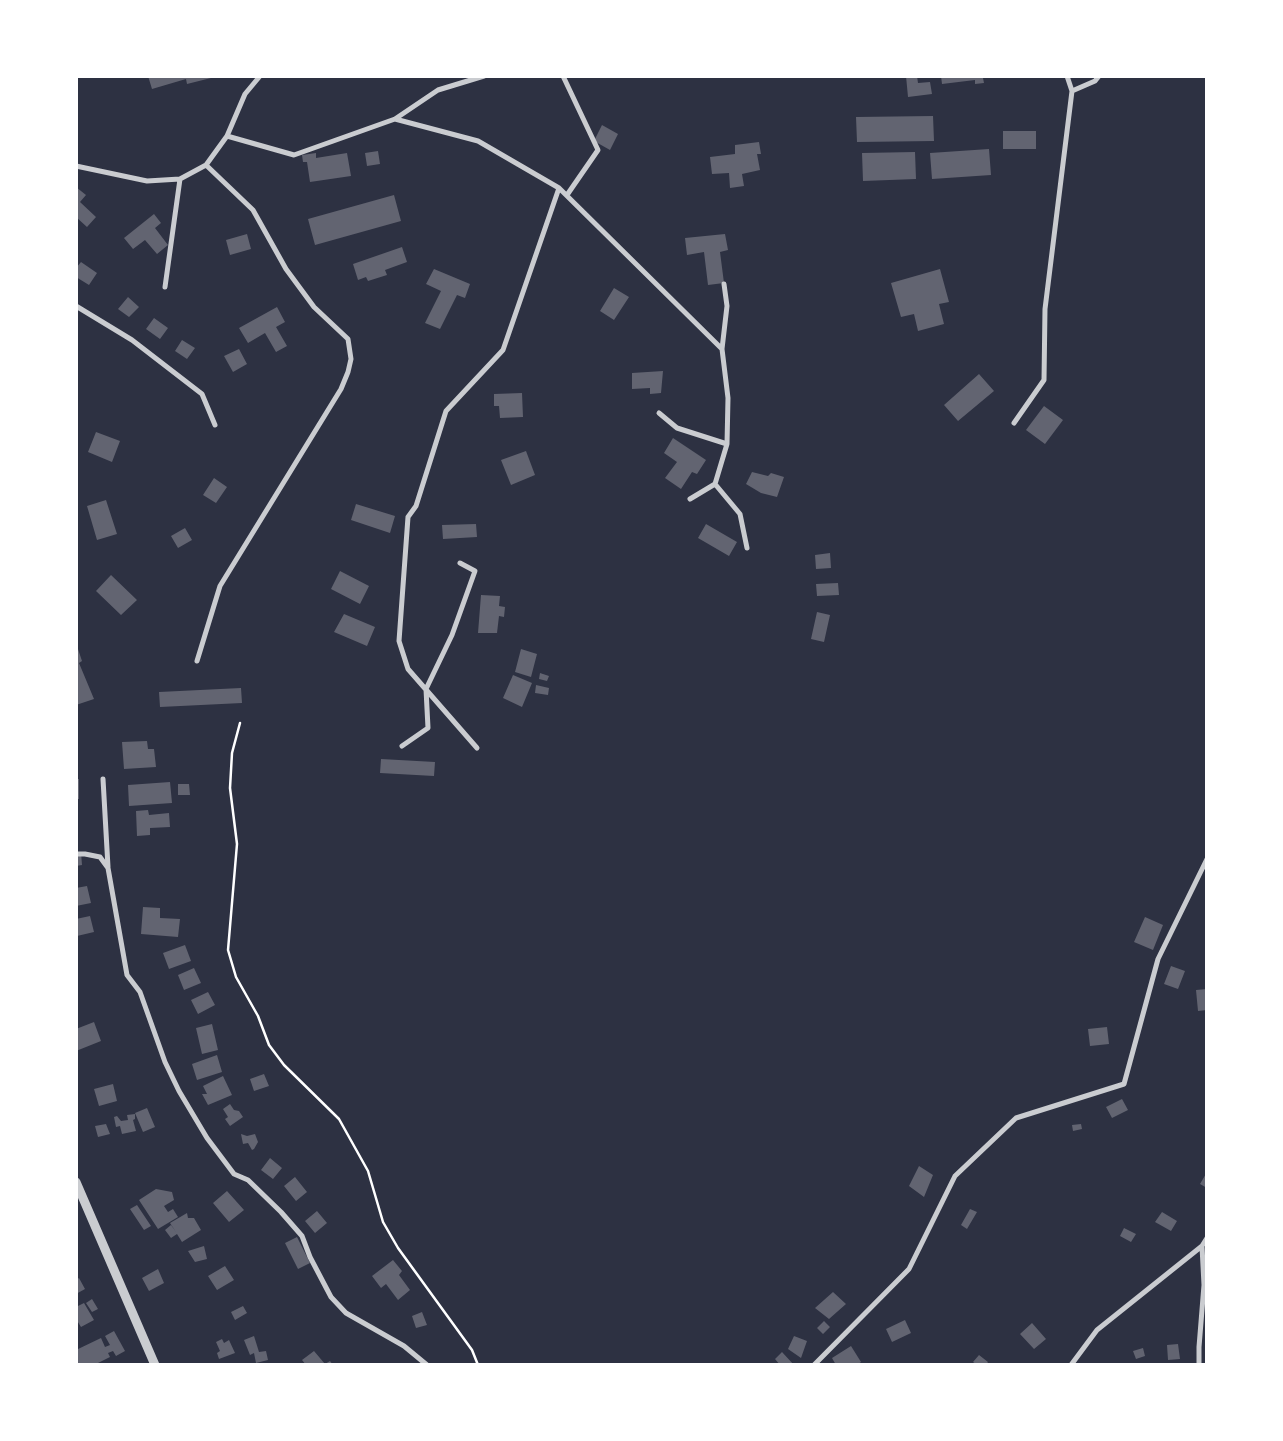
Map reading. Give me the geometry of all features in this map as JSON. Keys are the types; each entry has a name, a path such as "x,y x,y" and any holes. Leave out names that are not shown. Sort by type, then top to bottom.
{"street":[{"path":"76,166 147,181 180,179 206,165 227,136 245,94 260,76"},
{"path":"227,136 294,155 395,119 438,90 484,76"},
{"path":"563,76 598,150 567,195"},
{"path":"1014,423 1044,380 1045,309 1072,91 1067,76"},
{"path":"1072,91 1095,81 1100,76"},
{"path":"395,119 478,141 559,188 722,349"},
{"path":"197,661 220,586 341,389 351,359 348,339 314,306 286,269 253,210 206,165"},
{"path":"165,287 180,179"},
{"path":"477,748 408,669 399,641 408,517 416,506 446,411 503,350 559,188"},
{"path":"690,499 715,484 727,444 728,398 722,349 727,306 724,284"},
{"path":"76,306 132,340 202,394 215,424"},
{"path":"659,413 678,428 727,444"},
{"path":"715,484 740,514 747,548"},
{"path":"402,746 428,728 426,689 452,635 474,570 460,564"},
{"path":"103,779 108,868 127,975 140,992 165,1062 179,1091 207,1138 234,1174 248,1180 281,1212 302,1236 310,1257 332,1297 346,1313 404,1346 428,1365"},
{"path":"76,854 100,857 108,868"},
{"path":"814,1365 909,1269 956,1176 1016,1118 1124,1084 1158,959 1207,859"},
{"path":"76,1182 155,1365"},
{"path":"1071,1365 1097,1330 1202,1246 1207,1238"},
{"path":"1200,1365 1199,1347 1204,1286 1202,1246"}],"path":[{"path":"240,723 232,753 230,788 237,844 228,950 236,977 258,1016 269,1045 284,1065 340,1119 368,1171 383,1222 398,1248 472,1350 478,1365"}],"building":[{"path":"148,76 215,77 187,84 186,79 152,89"},
{"path":"906,76 917,76 918,83 930,82 932,94 908,97"},
{"path":"941,76 987,77 983,78 984,83 975,84 975,80 942,84"},
{"path":"933,116 934,141 857,142 856,117"},
{"path":"602,125 618,134 610,150 594,141"},
{"path":"1003,131 1036,131 1036,149 1003,149"},
{"path":"759,142 761,154 757,154 760,170 742,174 744,186 730,188 729,173 712,174 710,157 735,154 735,145"},
{"path":"989,149 991,175 932,179 930,153"},
{"path":"378,151 380,164 367,166 365,153"},
{"path":"915,152 916,179 863,181 862,153"},
{"path":"316,153 316,158 347,153 351,176 310,182 307,162 303,162 302,155"},
{"path":"76,187 86,195 80,202 96,217 87,227 76,217"},
{"path":"394,195 401,221 315,245 308,219"},
{"path":"154,214 161,223 155,228 168,245 157,254 145,240 133,249 124,238"},
{"path":"247,234 251,249 230,255 226,240"},
{"path":"725,234 728,250 720,252 724,283 708,285 704,252 687,255 685,238"},
{"path":"402,247 407,262 385,270 387,275 368,281 366,277 358,280 353,264"},
{"path":"81,262 97,273 89,285 76,277 76,268"},
{"path":"434,269 470,284 465,298 457,295 440,329 425,323 441,291 426,284"},
{"path":"940,269 949,302 939,304 944,324 918,331 914,314 901,317 891,283"},
{"path":"614,288 629,297 614,320 600,311"},
{"path":"128,297 139,307 129,317 118,309"},
{"path":"277,307 285,322 276,327 287,346 276,352 265,333 248,343 239,328"},
{"path":"154,318 168,328 160,339 146,329"},
{"path":"182,340 195,348 187,359 175,351"},
{"path":"239,349 247,364 233,372 224,356"},
{"path":"663,371 661,393 650,394 650,388 632,389 632,373"},
{"path":"979,374 994,391 958,421 944,405"},
{"path":"522,393 523,417 500,418 499,406 494,406 494,394"},
{"path":"1044,406 1063,420 1045,444 1026,430"},
{"path":"96,432 120,441 112,462 88,452"},
{"path":"673,438 706,460 697,474 692,472 681,489 665,478 677,462 664,453"},
{"path":"526,451 535,475 511,485 501,460"},
{"path":"752,472 768,476 771,473 784,477 777,497 761,493 746,484"},
{"path":"214,478 227,487 216,503 203,495"},
{"path":"106,500 117,534 97,540 87,506"},
{"path":"356,504 395,516 390,533 351,520"},
{"path":"476,524 477,537 443,539 442,525"},
{"path":"706,524 737,542 729,556 698,538"},
{"path":"185,528 192,540 178,548 171,536"},
{"path":"830,553 831,568 816,569 815,555"},
{"path":"340,571 369,586 360,604 331,589"},
{"path":"111,575 137,600 121,615 96,591"},
{"path":"838,583 839,595 817,596 816,584"},
{"path":"481,595 500,596 499,606 505,607 504,617 499,616 497,633 478,633"},
{"path":"817,612 830,615 824,642 811,639"},
{"path":"344,614 375,627 367,646 334,632"},
{"path":"77,646 82,661 79,663 94,699 76,705"},
{"path":"521,649 537,654 531,677 515,672"},
{"path":"540,673 549,676 547,681 539,679"},
{"path":"513,675 532,683 522,707 503,698"},
{"path":"536,685 549,688 548,695 535,693"},
{"path":"241,688 242,703 160,707 159,692"},
{"path":"147,741 148,749 154,749 156,767 124,769 122,742"},
{"path":"381,759 435,762 434,776 380,773"},
{"path":"76,779 79,779 79,799 76,799"},
{"path":"170,782 172,803 129,806 128,785"},
{"path":"178,784 189,784 190,795 178,795"},
{"path":"148,810 149,815 169,813 170,827 150,828 150,835 137,836 136,811"},
{"path":"81,852 82,865 76,866 76,853"},
{"path":"87,886 91,903 76,906 76,888"},
{"path":"143,907 160,908 160,918 180,919 178,937 141,934"},
{"path":"90,916 94,932 77,936 76,919"},
{"path":"1145,917 1163,925 1153,950 1134,942"},
{"path":"185,945 191,961 169,969 163,953"},
{"path":"1171,966 1185,971 1178,989 1164,984"},
{"path":"194,968 201,983 184,990 178,975"},
{"path":"1207,989 1207,1010 1198,1011 1196,990"},
{"path":"208,992 215,1005 198,1014 191,1000"},
{"path":"94,1022 101,1041 76,1051 76,1029"},
{"path":"212,1024 218,1050 202,1054 196,1028"},
{"path":"1107,1027 1109,1044 1090,1046 1088,1029"},
{"path":"217,1055 222,1072 197,1080 192,1064"},
{"path":"264,1074 269,1086 254,1091 250,1079"},
{"path":"223,1076 232,1095 208,1105 202,1094 207,1094 203,1086"},
{"path":"113,1084 117,1101 99,1106 94,1089"},
{"path":"1122,1099 1128,1110 1112,1118 1106,1107"},
{"path":"230,1104 243,1117 230,1126 225,1119 228,1117 223,1109"},
{"path":"147,1108 155,1127 143,1132 135,1113"},
{"path":"135,1114 135,1119 133,1120 136,1131 122,1134 120,1126 116,1127 114,1117 117,1116 121,1121 128,1120 127,1115"},
{"path":"106,1124 110,1134 98,1137 95,1126"},
{"path":"1081,1124 1082,1129 1073,1131 1072,1125"},
{"path":"241,1134 247,1136 255,1134 258,1142 254,1149 252,1150 248,1143 243,1144"},
{"path":"270,1158 282,1168 273,1179 261,1170"},
{"path":"919,1166 933,1175 924,1197 909,1186"},
{"path":"1207,1172 1207,1188 1200,1184"},
{"path":"295,1177 307,1192 296,1201 284,1186"},
{"path":"156,1189 172,1192 174,1200 164,1206 168,1212 173,1209 178,1217 158,1229 139,1200"},
{"path":"227,1191 244,1210 229,1222 213,1203"},
{"path":"137,1205 151,1226 144,1230 130,1209"},
{"path":"970,1209 977,1212 967,1229 961,1225"},
{"path":"317,1211 327,1223 315,1233 305,1221"},
{"path":"1162,1212 1177,1221 1171,1231 1155,1222"},
{"path":"187,1213 188,1218 194,1218 201,1230 182,1242 177,1234 171,1238 165,1230 171,1225 176,1232 170,1223"},
{"path":"1124,1228 1136,1234 1131,1242 1120,1236"},
{"path":"297,1237 310,1263 298,1269 285,1243"},
{"path":"204,1246 207,1259 195,1262 188,1251"},
{"path":"393,1260 402,1271 399,1275 410,1290 398,1300 386,1284 381,1288 372,1276"},
{"path":"225,1266 234,1280 217,1290 208,1276"},
{"path":"158,1269 164,1283 149,1291 142,1278"},
{"path":"79,1278 85,1289 76,1294 76,1280"},
{"path":"833,1292 846,1304 829,1319 815,1308"},
{"path":"92,1299 98,1309 92,1312 86,1303"},
{"path":"84,1303 94,1320 81,1327 76,1319 76,1307"},
{"path":"243,1306 247,1313 235,1320 231,1312"},
{"path":"422,1312 427,1325 416,1328 412,1316"},
{"path":"905,1320 911,1333 892,1342 886,1329"},
{"path":"824,1321 830,1327 823,1334 817,1328"},
{"path":"1032,1323 1046,1339 1034,1349 1020,1334"},
{"path":"114,1331 125,1351 116,1356 113,1351 108,1353 110,1357 94,1365 79,1365 76,1359 76,1350 101,1338 105,1347 110,1345 105,1336"},
{"path":"254,1336 259,1352 266,1351 268,1360 256,1363 254,1353 250,1355 244,1340"},
{"path":"794,1336 807,1341 801,1358 788,1349"},
{"path":"222,1339 224,1343 229,1340 235,1353 219,1359 217,1353 220,1351 216,1342"},
{"path":"1178,1344 1180,1359 1168,1360 1167,1345"},
{"path":"851,1346 861,1362 857,1365 836,1365 832,1358"},
{"path":"1143,1348 1145,1356 1136,1359 1133,1351"},
{"path":"314,1351 325,1364 330,1361 333,1365 306,1365 302,1360"},
{"path":"782,1352 794,1365 780,1365 775,1359"},
{"path":"979,1355 988,1362 986,1365 977,1365 973,1362"}]}
